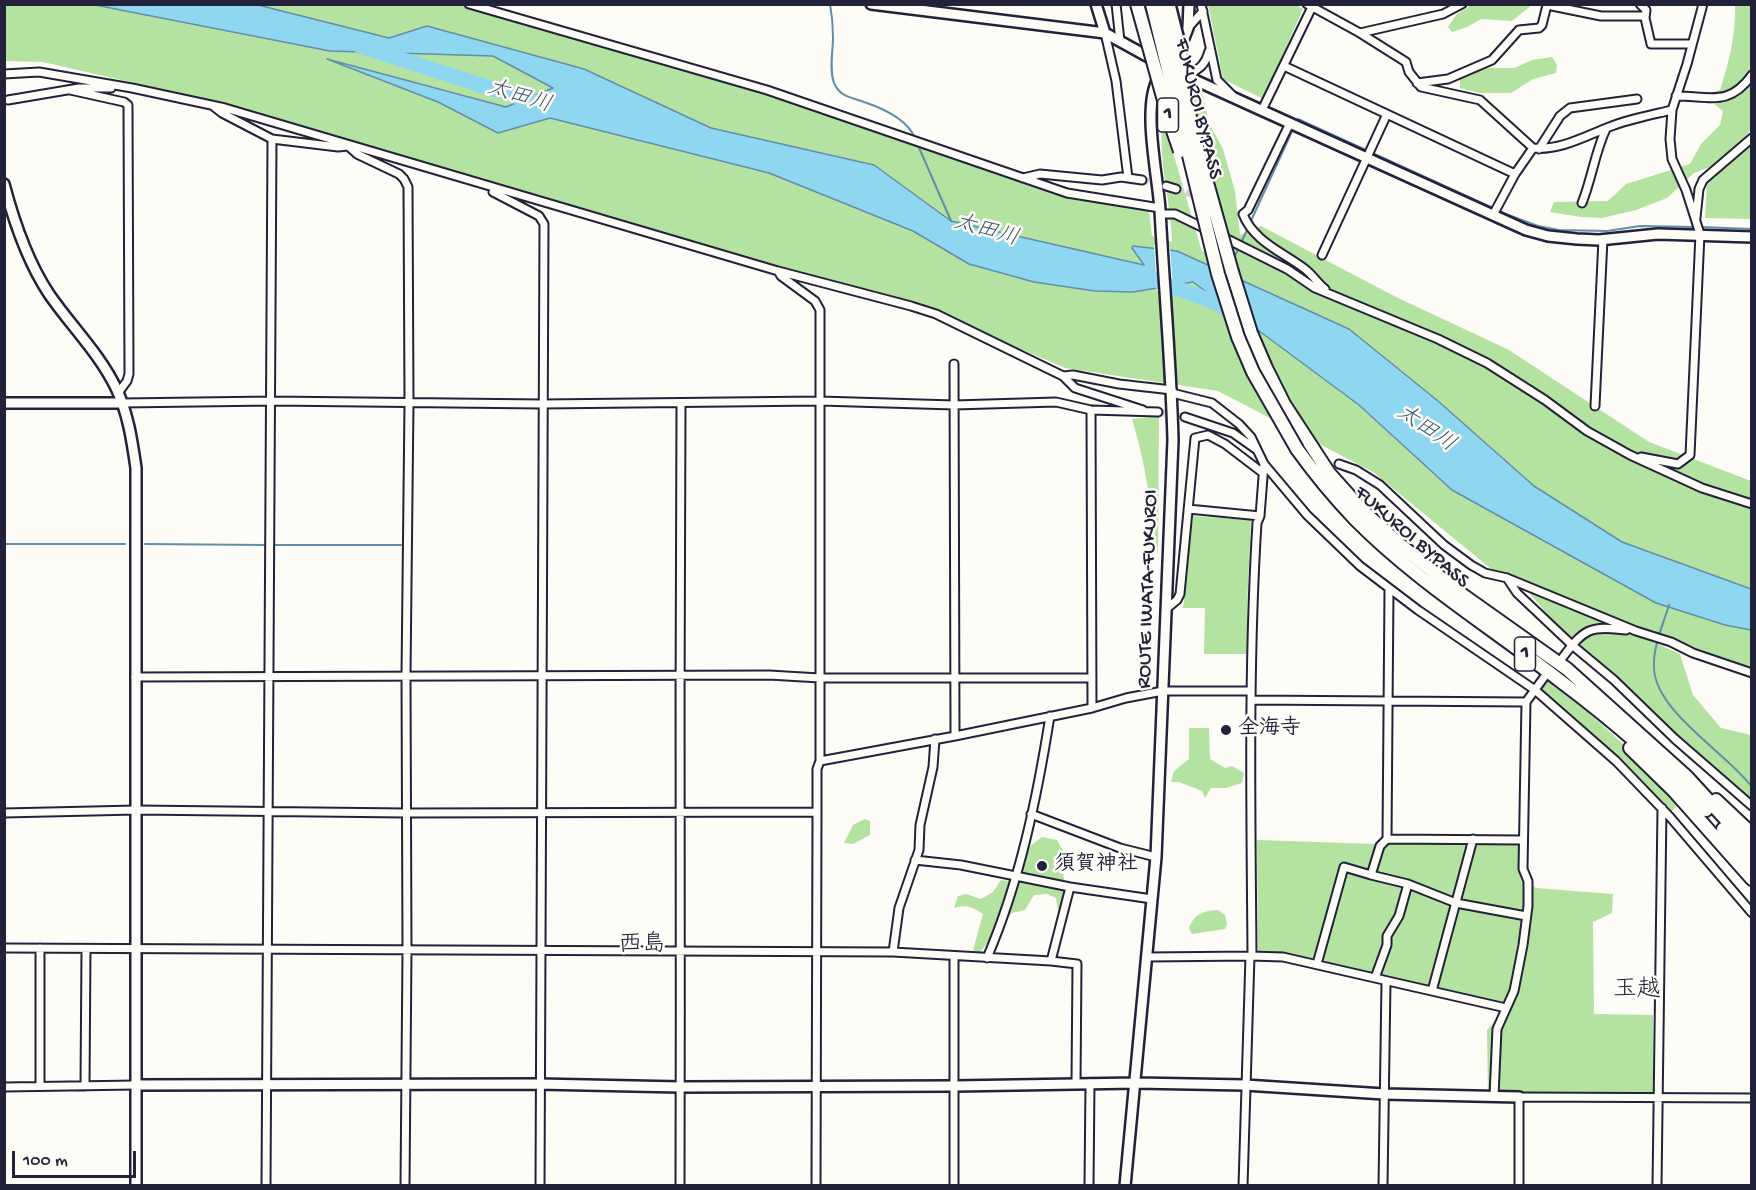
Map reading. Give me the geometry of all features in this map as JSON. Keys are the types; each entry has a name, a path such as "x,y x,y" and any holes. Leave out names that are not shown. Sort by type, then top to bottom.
{"highway":[{"name":"1","path":"1137,4 1170,122 1205,223"},
{"name":"FUKUROI BYPASS","path":"1152,4 1218,274 1238,337 1253,372 1297,449 1321,482 1355,519 1391,552 1621,729 1681,783 1752,863"},
{"name":"FUKUROI BYPASS","path":"1164,4 1184,78 1197,147 1251,333 1284,404 1329,473 1363,511 1398,543 1457,591 1567,669 1687,777 1752,848"},
{"path":"1560,680 1674,791 1752,879"},
{"path":"1687,777 1752,834"}],"street":[{"path":"469,4 767,90 1085,198 1160,214 1176,214 1287,269 1315,288 1438,339 1487,363 1528,388 1587,431 1630,456 1702,488 1752,504"},
{"path":"871,4 1105,33 1184,78 1262,110 1526,230 1548,236 1577,239 1658,234 1752,237"},
{"path":"1096,4 1116,81 1128,178"},
{"path":"1116,4 1120,40"},
{"path":"1170,4 1182,52 1184,78"},
{"path":"1360,33 1443,14 1462,4"},
{"path":"1640,4 1646,10 1645,18 1651,44 1692,44"},
{"path":"1630,456 1678,464 1690,454 1700,234 1686,190 1672,159 1670,139 1672,110 1703,4"},
{"path":"1416,83 1448,79 1492,60 1519,30 1539,28 1542,25 1547,5 1601,16 1638,15 1645,18"},
{"path":"1262,110 1284,66 1309,6 1360,33 1406,62 1409,72 1421,87 1480,100 1536,148"},
{"path":"1202,8 1218,81 1234,98"},
{"path":"1188,28 1202,8"},
{"name":"ROUTE IWATA-FUKUROI","path":"1125,1185 1156,857 1173,440 1172,389 1151,97 1165,67 1182,47 1188,28 1190,10"},
{"path":"1184,78 1206,63 1210,49"},
{"path":"1284,66 1515,174"},
{"path":"4,74 39,72 132,88 213,106 778,271 936,314 1063,376 1075,388 1143,411"},
{"path":"1676,96 1716,99 1727,97 1738,91 1752,75"},
{"path":"8,100 70,90 132,88"},
{"path":"70,90 124,102 128,105 129,374 118,393"},
{"path":"1493,215 1515,174 1560,116 1570,108 1637,99"},
{"path":"213,106 272,139 338,147 348,146 357,154 399,174 408,187 405,1185"},
{"path":"1536,148 1592,135 1672,110"},
{"path":"1322,255 1387,114"},
{"path":"1290,123 1248,210 1243,214 1246,223 1256,234 1308,271 1322,287 1339,298"},
{"path":"1582,203 1591,180 1597,147 1606,129"},
{"path":"1696,223 1699,189 1703,180 1752,138"},
{"path":"266,1185 272,139"},
{"path":"1022,178 1040,174 1102,180 1120,177 1142,180"},
{"path":"4,184 11,211 33,266 49,294 93,351 123,403 136,468 136,1185"},
{"path":"482,185 539,216 544,224 540,1185"},
{"path":"1166,186 1176,189"},
{"path":"1595,406 1603,239"},
{"path":"778,271 781,276 815,301 820,310 820,761 817,769 816,1185"},
{"path":"954,364 955,736"},
{"path":"1063,376 1073,375 1172,389 1212,403 1251,437 1264,464 1335,544 1389,589 1535,690 1616,760 1662,808 1752,914"},
{"path":"4,403 272,401 542,404 820,401 954,405 1056,402 1091,410 1158,412"},
{"path":"680,1185 681,403"},
{"path":"1091,410 1092,708"},
{"path":"1185,417 1233,433 1257,450"},
{"path":"1166,609 1177,600 1180,594 1195,438 1208,435 1225,444 1263,473"},
{"path":"1243,1185 1251,956 1251,691 1254,576 1264,464"},
{"path":"1339,464 1356,470 1380,485 1444,545 1485,573 1507,578 1636,631 1752,673"},
{"path":"1188,509 1260,516"},
{"path":"1507,578 1518,593 1572,645 1614,680 1675,739 1752,806"},
{"path":"1371,875 1380,846 1387,839 1389,589"},
{"path":"1563,657 1584,632 1605,627 1636,631"},
{"path":"135,677 769,675 820,678 1092,678"},
{"path":"1494,1096 1497,1029 1514,991 1528,906 1528,881 1523,869 1526,702 1545,676"},
{"path":"820,761 1092,708 1126,698 1163,692 1251,691"},
{"path":"1251,700 1526,702"},
{"path":"987,958 1016,877 1040,778 1050,716"},
{"path":"893,952 899,908 919,850 920,825 933,767 935,740"},
{"path":"1657,1185 1662,808"},
{"path":"4,813 136,810 405,813 817,812"},
{"path":"1031,814 1120,848 1156,857"},
{"path":"1387,839 1523,840"},
{"path":"1432,991 1473,839"},
{"path":"915,860 961,865 1070,887 1152,899"},
{"path":"1317,964 1344,867 1408,884 1456,903 1526,916"},
{"path":"1375,978 1387,945 1387,936 1399,916 1408,884"},
{"path":"1051,961 1070,887"},
{"path":"4,948 893,952 1077,964 1076,1083"},
{"path":"40,948 40,1086"},
{"path":"86,949 86,1086"},
{"path":"954,956 954,1185"},
{"path":"1148,957 1283,957 1506,1008"},
{"path":"1383,1185 1386,981"},
{"path":"1089,1185 1090,1083"},
{"path":"4,1087 539,1084 680,1087 1136,1083 1245,1084 1384,1094 1752,1098"},
{"path":"1519,1097 1520,1185"}],"green space":[{"path":"1294,4 1303,9 1263,99 1223,79 1208,5"},
{"path":"1473,4 1532,5 1512,21 1481,19 1452,32 1448,27 1456,15"},
{"path":"5,5 472,5 864,122 1067,193 1149,211 1152,236 1172,242 1163,164 1163,118 1202,252 1233,238 1227,231 1216,203 1195,123 1195,91 1203,96 1209,123 1223,149 1235,191 1240,235 1261,226 1396,297 1509,350 1649,442 1751,481 1751,669 1551,597 1680,654 1693,695 1721,728 1751,735 1751,803 1568,640 1523,585 1501,577 1373,472 1218,391 1065,368 924,308 697,247 447,175 186,95 43,62 5,61"},
{"path":"1735,5 1751,5 1751,129 1739,144 1713,166 1694,173 1667,198 1636,210 1602,218 1550,212 1554,202 1608,201 1626,184 1690,164 1701,144 1720,125 1723,111 1707,98 1711,93 1720,90 1733,37"},
{"path":"1552,57 1557,65 1556,73 1533,79 1511,93 1479,93 1460,88 1460,78 1474,68 1514,68 1532,60"},
{"path":"1751,145 1751,219 1705,218 1707,182"},
{"path":"1159,416 1158,555 1145,470 1132,419"},
{"path":"1193,516 1251,520 1247,608 1248,654 1204,654 1205,608 1183,608"},
{"path":"1549,677 1682,800 1671,812 1535,690"},
{"path":"1189,728 1209,728 1210,759 1225,768 1232,766 1244,773 1242,783 1226,788 1211,788 1205,798 1202,791 1179,782 1171,782 1174,771 1189,759"},
{"path":"865,819 870,821 870,835 853,844 844,843 853,825"},
{"path":"1042,837 1057,840 1067,858 1063,872 1067,901 1064,912 1058,911 1056,898 1047,894 1034,895 1025,910 1012,913 979,953 973,950 983,914 969,907 954,908 958,896 966,894 981,899 993,892 1001,880 1009,881 1029,847"},
{"path":"1257,840 1376,844 1523,844 1528,881 1536,888 1613,894 1612,913 1593,922 1594,1014 1653,1015 1654,1098 1488,1096 1487,1030 1506,1008 1287,954 1258,953"},
{"path":"1218,910 1225,915 1227,924 1225,929 1192,934 1189,928 1196,916"}],"water":[{"path":"95,5 258,5 389,38 427,26 584,69 711,128 874,165 951,221 1144,265 1132,248 1133,246 1177,251 1349,329 1438,401 1534,486 1622,542 1751,589 1751,630 1725,625 1656,603 1452,490 1359,405 1193,282 1133,292 1095,291 1034,282 969,264 913,231 769,173 550,118 498,133 438,102 327,59 506,107 553,88 493,56 330,51"}],"pier":[{"path":"1154,245 1170,247 1173,288 1157,291"}],"waterway":[{"path":"830,4 833,33 832,72 836,88 846,96 893,115 906,125 915,138"},
{"name":"太田川","path":"360,46 543,105"},
{"path":"1297,122 1298,119 1506,214 1538,226 1559,230 1607,231 1640,226 1695,227"},
{"path":"1250,223 1294,127"},
{"path":"917,143 951,221"},
{"path":"1700,227 1752,229"},
{"path":"1234,258 1248,228"},
{"name":"太田川","path":"1152,279 1214,302 1240,316"},
{"name":"太田川","path":"1214,302 1217,296"},
{"path":"4,544 125,544"},
{"path":"145,544 266,545"},
{"path":"272,545 401,545"},
{"path":"1669,605 1655,651 1654,667 1657,683 1666,700 1679,716 1752,787"}],"tunnel":[{"path":"1142,180 1160,184"},
{"path":"1176,189 1200,197"},
{"path":"1158,412 1185,417"}],"place":[{"name":"全海寺","path":"1226,730"},
{"name":"須賀神社","path":"1042,866"}],"district":[{"name":"西島","path":"642,946"},
{"name":"玉越","path":"1637,991"}]}
